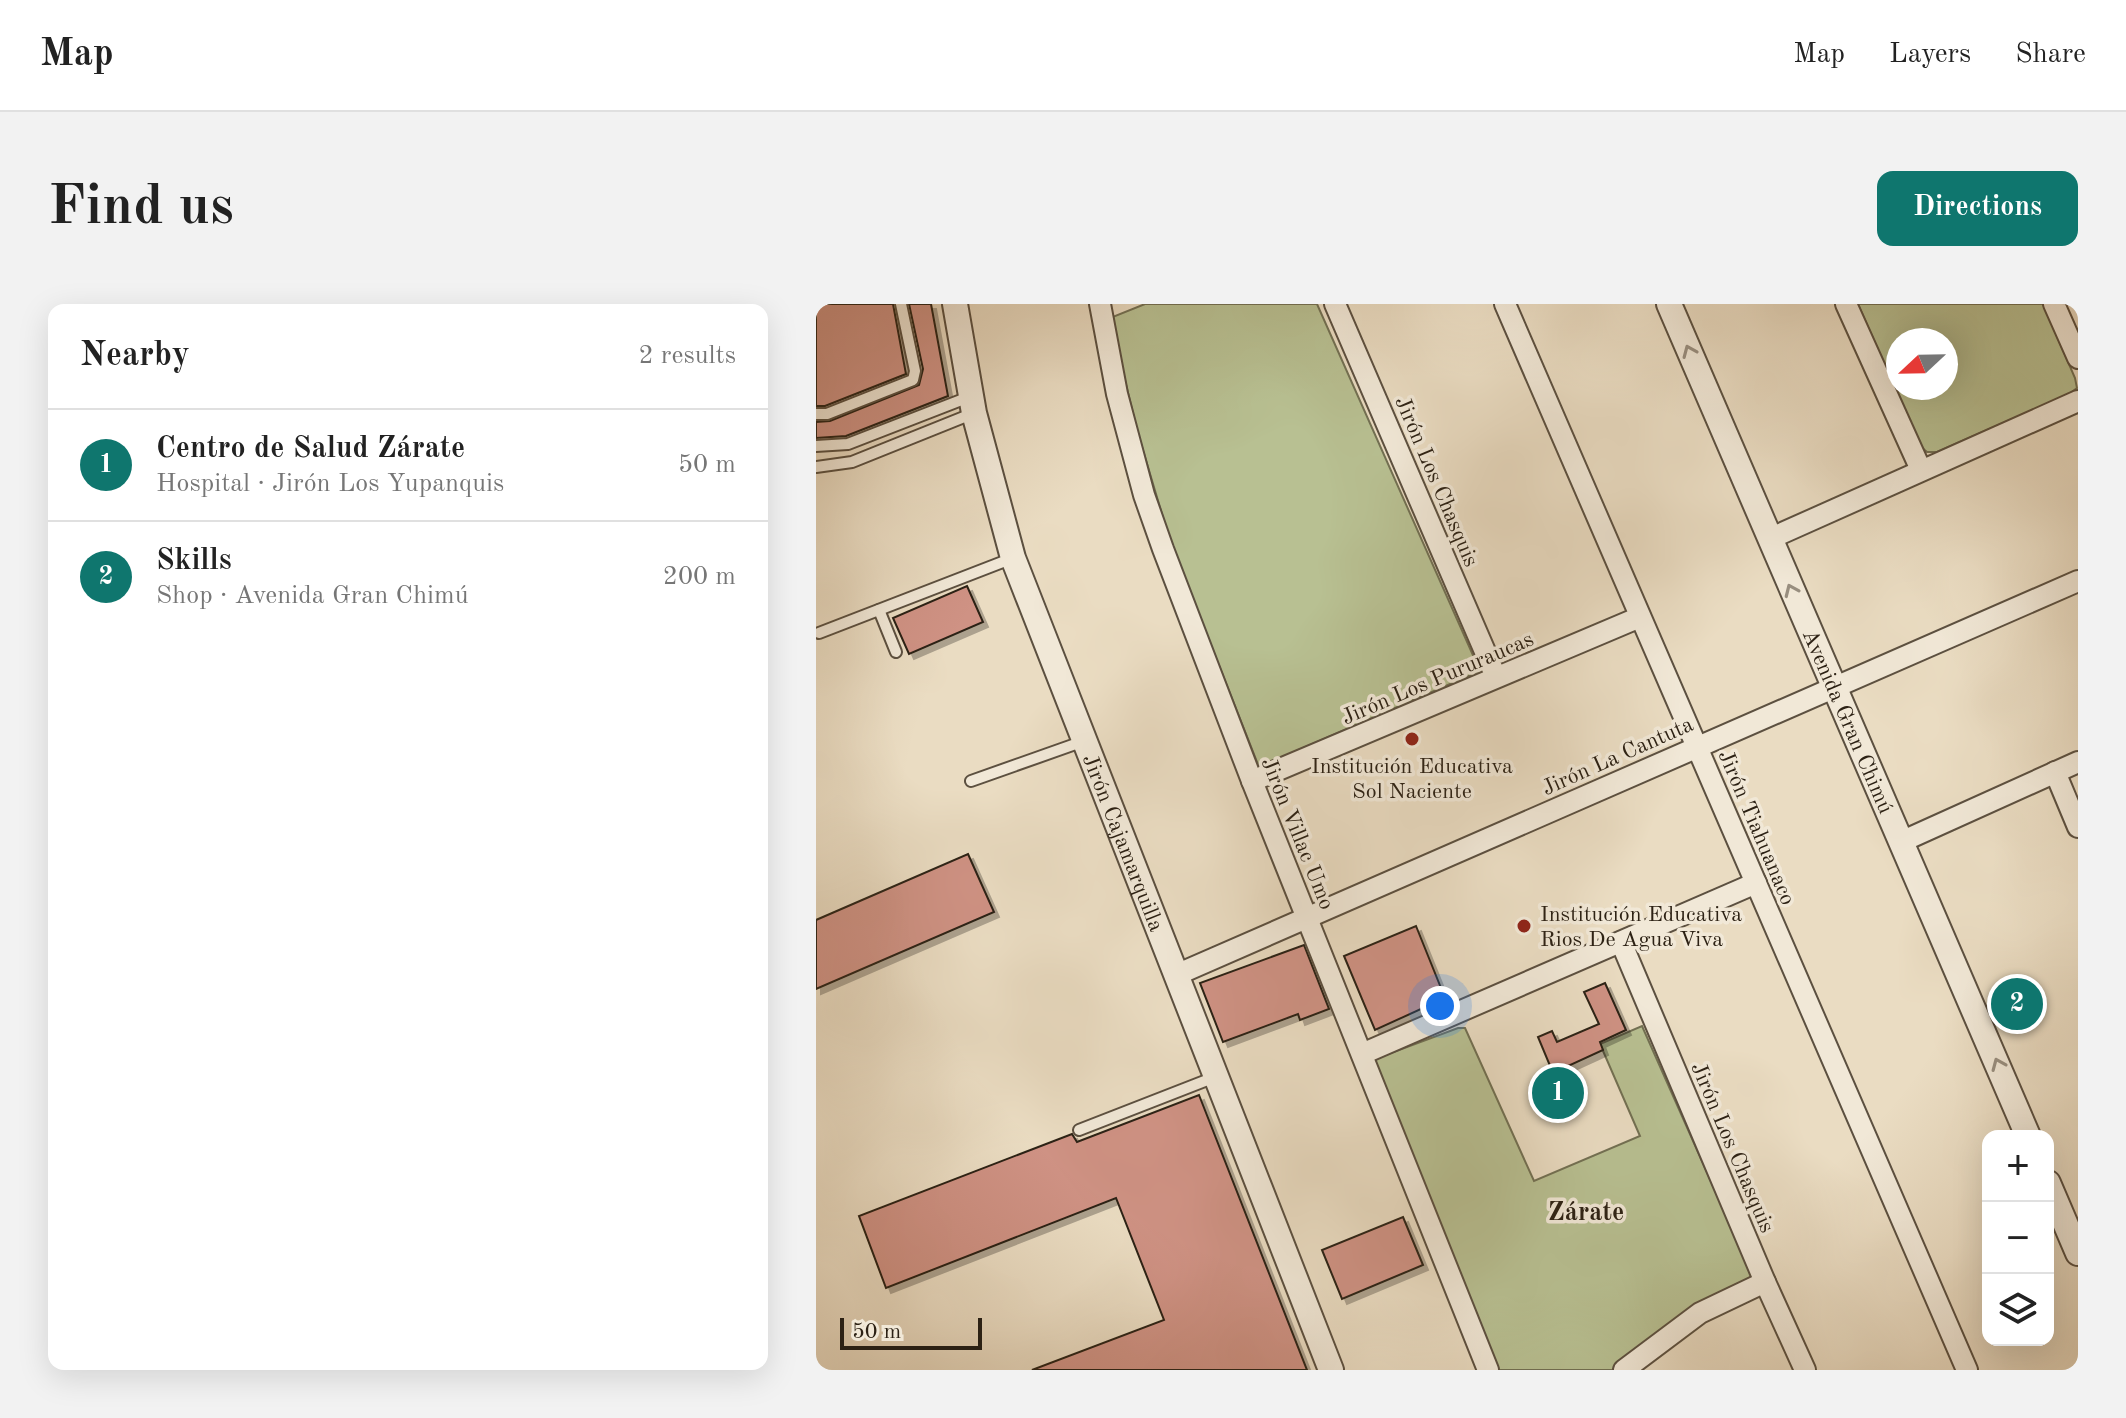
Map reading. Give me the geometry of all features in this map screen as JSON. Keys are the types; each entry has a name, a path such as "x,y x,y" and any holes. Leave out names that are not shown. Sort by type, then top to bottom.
{"street":[{"name":"Jirón Cajamarquilla","path":"955,304 972,404 1013,558 1331,1370"},
{"name":"Jirón Villac Umo","path":"1101,304 1117,394 1144,495 1183,605 1488,1370"},
{"name":"Jirón Los Chasquis","path":"1335,304 1496,677"},
{"name":"Jirón Tiahuanaco","path":"1505,304 1967,1370"},
{"name":"Avenida Gran Chimú","path":"1669,304 2025,1130"},
{"path":"1846,304 1921,470"},
{"path":"2054,304 2078,358"},
{"path":"1769,539 2078,401"},
{"name":"Jirón La Cantuta","path":"1176,975 2078,581"},
{"name":"Jirón Los Pururaucas","path":"1252,781 1640,617"},
{"path":"1903,841 2078,762"},
{"path":"2055,772 2078,827"},
{"path":"1362,1054 1756,883"},
{"name":"Jirón Los Chasquis","path":"1621,942 1805,1370"},
{"path":"2054,1197 2078,1253"},
{"path":"1624,1370 1700,1313 1765,1282"}],"lane":[{"path":"816,414 827,414 913,380 915,371 901,304"},
{"path":"816,446 848,444 972,404"},
{"path":"816,467 852,462 972,404"},
{"path":"819,633 1013,558"},
{"path":"879,610 896,652"},
{"path":"971,781 1084,741"},
{"path":"1079,1130 1216,1077"}],"green space":[{"path":"1145,304 1317,304 1480,671 1259,767 1170,541 1137,430 1110,318"},
{"path":"1858,304 2043,304 2077,388 1937,452 1927,452 1920,446 1900,400 1958,400 1958,328 1886,328 1886,368"},
{"path":"1642,1026 1753,1276 1677,1318 1612,1370 1496,1370 1372,1060 1465,1028 1534,1181 1640,1136 1600,1044"}],"building":[{"path":"816,304 893,304 906,374 825,406 816,406"},
{"path":"909,304 931,304 948,396 846,436 816,438 816,422 830,421 919,385 923,369"},
{"path":"967,586 983,622 909,654 893,618"},
{"path":"968,854 994,912 816,989 816,920"},
{"path":"1416,926 1445,998 1375,1030 1344,956"},
{"path":"1304,945 1329,1009 1300,1020 1298,1014 1223,1042 1200,983"},
{"path":"1605,983 1626,1030 1600,1042 1603,1050 1553,1073 1538,1037 1552,1031 1557,1042 1599,1024 1584,992"},
{"path":"1199,1095 1307,1370 1032,1370 1164,1320 1116,1198 886,1288 859,1216 1072,1134 1077,1142"},
{"path":"1403,1217 1423,1265 1342,1299 1322,1250"}],"place":[{"name":"Institución Educativa Sol Naciente","path":"1412,739"},
{"name":"Institución Educativa Rios De Agua Viva","path":"1524,926"},
{"name":"Skills","path":"2017,1004"},
{"name":"Centro de Salud Zárate","path":"1558,1093"}],"district":[{"name":"Zárate","path":"1586,1211"}]}
